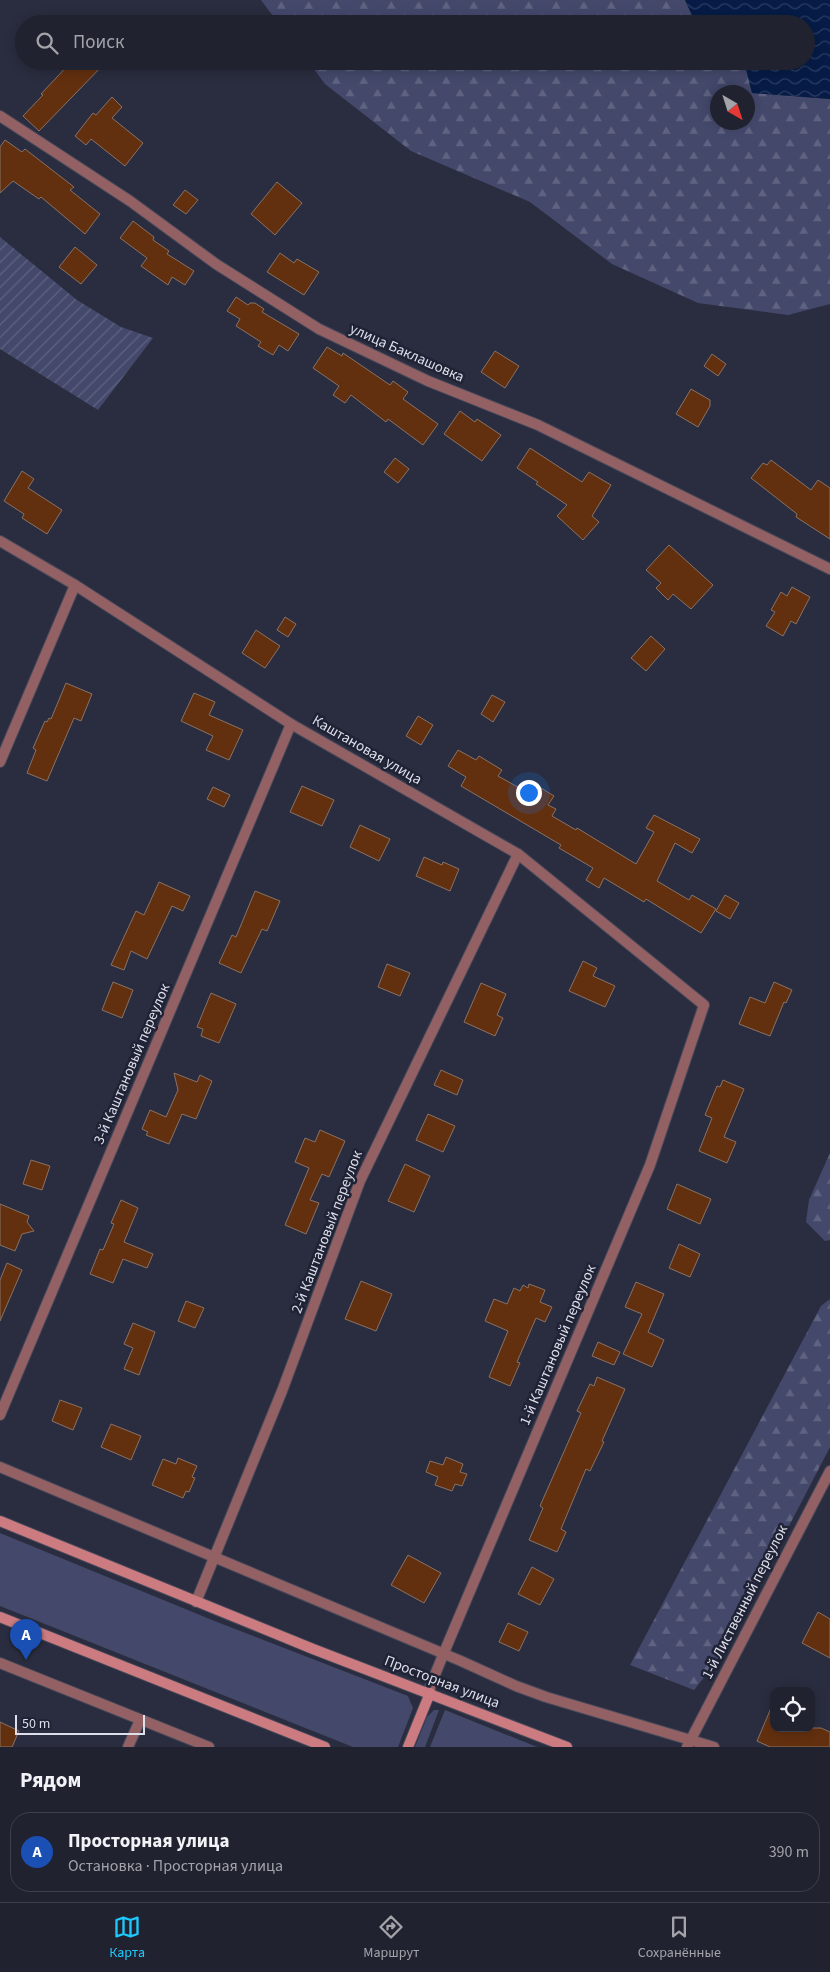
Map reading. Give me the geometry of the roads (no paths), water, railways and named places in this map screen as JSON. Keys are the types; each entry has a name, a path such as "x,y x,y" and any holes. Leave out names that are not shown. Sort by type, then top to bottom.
{"main road":[{"name":"Просторная улица","path":"0,1521 313,1649 567,1747"},
{"path":"0,1617 325,1747"},
{"path":"408,1747 430,1693"}],"street":[{"name":"улица Баклашовка","path":"0,116 130,201 216,264 319,329 428,381 538,425 830,569"},
{"name":"Каштановая улица","path":"0,542 75,585 291,724 518,854 704,1005"},
{"path":"0,762 75,585"},
{"name":"3-й Каштановый переулок","path":"0,1415 291,724"},
{"name":"2-й Каштановый переулок","path":"196,1602 282,1391 360,1182 518,854"},
{"name":"1-й Каштановый переулок","path":"430,1693 430,1687 650,1165 704,1005"},
{"path":"0,1467 516,1686 689,1743 714,1747"},
{"name":"1-й Лиственный переулок","path":"689,1743 830,1471"},
{"path":"0,1663 209,1747"},
{"path":"128,1747 140,1720"}],"water":[{"path":"685,0 830,0 830,99 755,93 755,85 750,85 746,70 815,70 815,15 692,15"}],"place":[{"name":"Просторная улица","path":"26,1660"}]}
